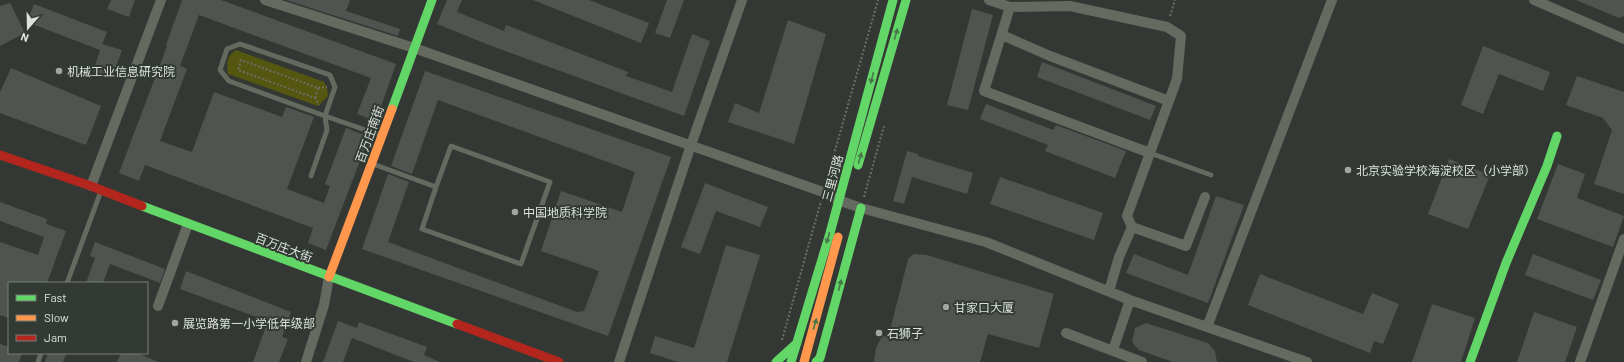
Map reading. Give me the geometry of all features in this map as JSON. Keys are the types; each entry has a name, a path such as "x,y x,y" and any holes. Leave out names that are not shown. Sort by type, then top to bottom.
{"main road":[{"name":"百万庄南街","path":"329,277 432,0"},
{"name":"三里河路","path":"804,362 893,0"},
{"name":"三里河路","path":"791,362 906,0"},
{"path":"1470,362 1506,263 1558,136"},
{"name":"百万庄大街","path":"0,155 91,186 188,224 559,362"},
{"path":"816,362 820,358 861,208"},
{"path":"776,361 797,343"}],"street":[{"path":"91,186 161,0"},
{"path":"266,0 414,48 823,192 843,202 986,242 1130,300 1307,362"},
{"path":"619,362 691,145 742,0"},
{"path":"989,0 1010,7 1070,6 1167,27 1181,36 1177,79 1127,216 1132,227 1186,246 1205,198"},
{"path":"1207,327 1332,0"},
{"path":"1534,0 1624,39"},
{"path":"1010,7 984,91 1150,153"},
{"path":"1002,34 1050,56 1169,101"},
{"path":"158,306 188,224"},
{"path":"1109,291 1119,257 1132,227"},
{"path":"1580,362 1624,238"},
{"path":"306,362 324,305 329,277"},
{"path":"1113,350 1130,300"},
{"path":"1066,333 1142,362"}],"lane":[{"path":"311,176 327,130 325,116 334,87 330,75 240,44 227,49 220,70 228,81 325,116 381,135"},
{"path":"451,146 550,182 521,264 422,229 436,187 451,146"},
{"path":"1150,153 1211,175"},
{"path":"371,163 436,187"},
{"path":"67,282 101,190"}],"path":[{"name":"三里河路","path":"776,361 878,0"},
{"path":"1167,27 1175,0"},
{"path":"241,60 318,88 314,98 238,70 241,60"}],"shaded area":[{"path":"236,50 324,82 327,88 328,96 318,106 228,74 227,66 229,57"}],"building":[{"path":"111,0 135,0 129,17 107,9"},
{"path":"182,0 221,0 396,64 376,121 357,114 371,78 199,15 180,66 187,69 160,141 192,152 214,92 282,117 286,107 314,117 287,189 324,203 330,186 325,184 346,128 369,137 326,250 308,243 313,228 145,165 139,181 119,173 167,46 166,45"},
{"path":"286,0 350,0 346,11 400,29 398,36"},
{"path":"447,0 462,0 457,12 504,31 506,25 628,72 626,76 672,92 692,34 710,41 684,116 489,45 437,24"},
{"path":"533,0 589,0 649,23 641,43"},
{"path":"667,0 684,0 670,38 655,33"},
{"path":"1576,0 1624,0 1624,16 1619,18"},
{"path":"10,3 25,33 0,46 0,6"},
{"path":"34,4 107,32 100,50 27,22"},
{"path":"972,9 993,15 968,110 947,105"},
{"path":"788,20 826,34 794,144 728,122 735,103 759,113"},
{"path":"102,44 122,50 112,78 93,72"},
{"path":"1483,46 1550,72 1543,91 1499,74 1483,114 1461,105"},
{"path":"1042,62 1156,106 1150,120 1037,77"},
{"path":"11,68 101,106 86,145 0,113 0,92"},
{"path":"425,71 671,157 608,336 362,249 388,174 409,182 388,242 577,312 584,311 599,271 541,251 561,191 622,212 635,172 438,100 412,174 391,166"},
{"path":"1577,76 1624,92 1624,194 1594,184 1612,130 1603,118 1566,105"},
{"path":"986,104 1053,130 1056,125 1126,151 1115,178 1045,151 1048,145 980,119"},
{"path":"907,151 918,154 918,156 973,173 967,194 912,177 904,204 893,201"},
{"path":"1449,159 1490,175 1468,229 1428,214"},
{"path":"1558,164 1585,174 1577,198 1624,216 1613,247 1537,219"},
{"path":"1000,177 1103,213 1094,240 990,204"},
{"path":"705,183 768,207 760,227 716,211 700,254 681,247"},
{"path":"1216,196 1244,205 1208,303 1126,273 1134,254 1188,275"},
{"path":"0,202 47,219 46,224 66,231 47,282 8,282 8,318 0,315 0,242 38,255 44,237 0,221"},
{"path":"95,242 165,269 160,283 110,264 103,282 86,282 95,258 90,256"},
{"path":"726,245 760,255 727,362 678,362 650,353 655,336 694,348"},
{"name":"甘家口大厦","path":"914,254 927,255 1054,294 1039,348 988,334 980,362 874,362 876,348 881,338 889,334 908,259"},
{"path":"1533,254 1601,280 1593,300 1525,275"},
{"path":"186,271 291,312 282,337 288,339 279,362 253,362 268,321 180,289"},
{"path":"1260,274 1363,314 1372,293 1399,304 1383,344 1374,341 1370,353 1248,305"},
{"path":"1432,304 1475,318 1461,362 1412,362"},
{"path":"1534,312 1577,327 1565,362 1517,362"},
{"path":"338,321 357,328 359,322 427,347 424,355 440,362 414,362 352,338 343,362 323,362"},
{"path":"1146,323 1208,343 1215,351 1217,362 1173,362 1139,350 1132,342 1135,328"},
{"path":"0,344 8,347 8,354 22,354 19,362 0,362"},
{"path":"48,354 67,354 63,362 45,362"},
{"path":"121,354 139,354 158,362 117,362"}],"traffic: fast":[{"path":"392,109 432,0"},
{"path":"791,362 830,233 893,0"},
{"path":"858,165 906,0"},
{"path":"1470,362 1506,263 1547,166 1557,136"},
{"path":"142,206 457,324"},
{"path":"816,362 820,358 861,208"},
{"path":"776,362 797,343"}],"traffic: slow":[{"path":"329,277 392,109"},
{"path":"804,362 838,237"}],"traffic: jam":[{"path":"0,155 91,186 142,206"},
{"path":"457,324 559,362"}],"place":[{"name":"机械工业信息研究院","path":"59,71"},
{"name":"北京实验学校海淀校区（小学部）","path":"1348,170"},
{"name":"中国地质科学院","path":"515,212"},
{"name":"甘家口大厦","path":"946,307"},
{"name":"展览路第一小学低年级部","path":"175,323"},
{"name":"石狮子","path":"879,333"}]}
